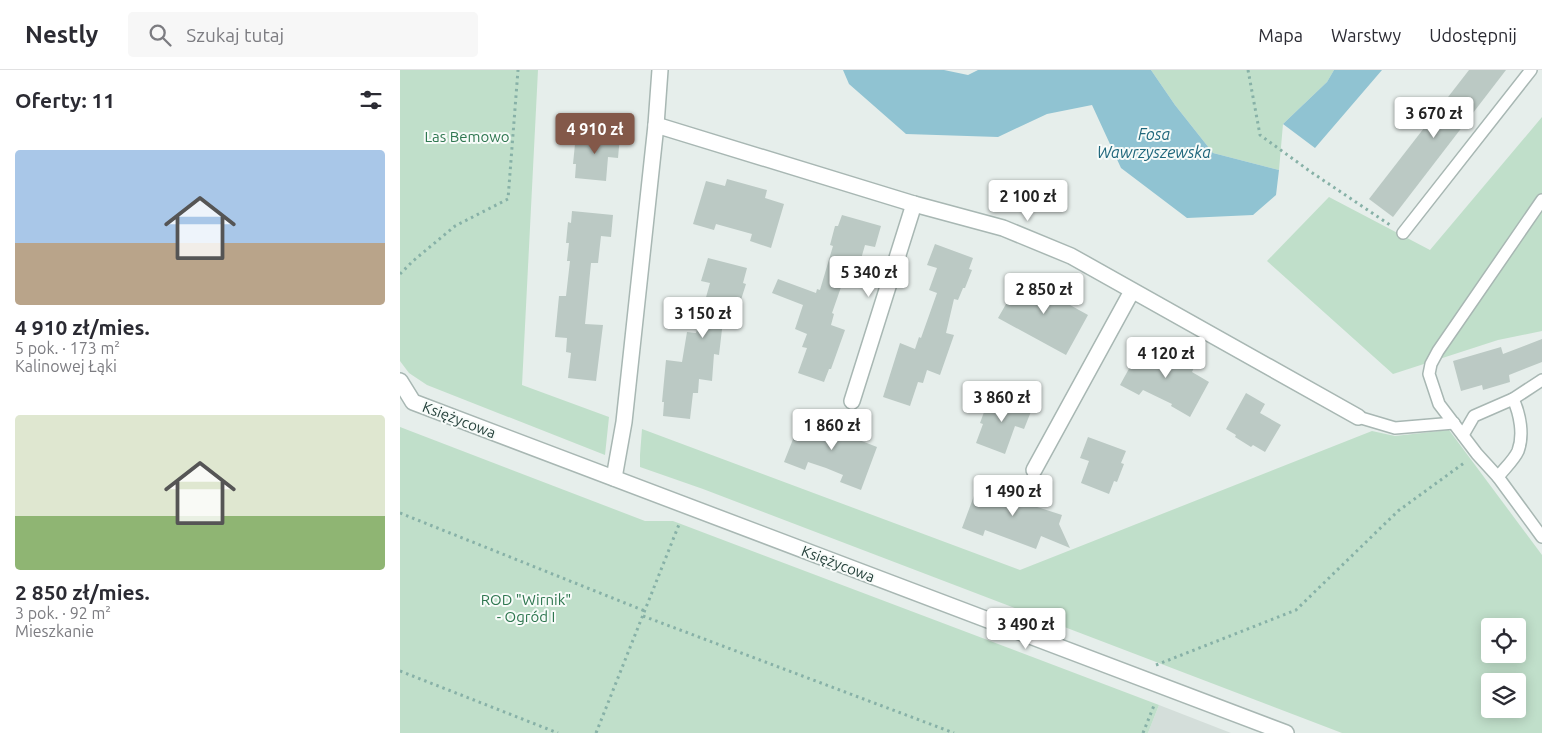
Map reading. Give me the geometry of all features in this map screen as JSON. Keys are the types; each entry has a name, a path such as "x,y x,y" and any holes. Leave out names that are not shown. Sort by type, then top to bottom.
{"street":[{"path":"614,478 624,422 656,125 660,70"},
{"path":"656,125 914,204 1003,228 1071,256 1358,418"},
{"path":"852,401 914,204"},
{"path":"1034,470 1132,291"},
{"name":"Księżycowa","path":"400,381 407,400 1286,733"}],"lane":[{"path":"1403,233 1531,70"},
{"path":"1542,200 1438,352 1431,364 1429,374 1439,404 1477,454 1498,476 1542,537"},
{"path":"1463,436 1474,416 1512,399 1542,380"},
{"path":"1498,476 1518,451 1521,434 1519,412 1512,399"},
{"path":"1358,418 1395,428 1454,423"}],"path":[{"path":"400,274 413,260 455,226 508,199 518,70"},
{"path":"1248,70 1260,135 1311,172 1403,233"},
{"path":"1156,665 1296,610 1398,511 1477,454"},
{"path":"400,513 645,611"},
{"path":"596,733 680,524"},
{"path":"643,616 954,733"},
{"path":"400,671 558,733"},
{"path":"1143,733 1155,704"}],"shaded area":[{"path":"1159,705 1231,733 1148,733"}],"green space":[{"name":"Las Bemowo","path":"400,70 538,70 522,385 609,417 605,455 427,385 409,373 400,361"},
{"path":"1151,70 1334,70 1327,82 1283,124 1279,170 1213,153 1175,105"},
{"path":"1542,117 1542,331 1498,340 1393,374 1267,261 1329,197 1430,250"},
{"name":"ROD \"Wirnik\" - Ogród I","path":"400,427 645,521 673,521 1159,705 1148,733 400,733"},
{"path":"642,429 1020,570 1372,431 1395,436 1449,430 1542,555 1542,733 1342,733 703,489 640,467"}],"water":[{"name":"Fosa Wawrzyszewska","path":"843,70 944,70 968,75 978,70 1151,70 1175,105 1213,153 1279,170 1276,195 1253,215 1187,218 1121,168 1092,105 1047,114 998,137 906,134 849,84"},
{"path":"1334,70 1382,70 1315,148 1283,124 1327,82"}],"building":[{"path":"1469,70 1506,70 1393,217 1369,199"},
{"path":"579,132 620,136 618,158 608,157 606,181 575,178 576,164 573,164 575,144 578,144"},
{"path":"727,179 767,190 765,198 784,204 771,248 750,241 752,234 716,224 714,230 693,224 706,181 725,186"},
{"path":"572,211 613,215 611,237 601,236 598,263 591,263 585,324 603,325 596,381 568,378 571,353 566,352 567,338 555,337 559,296 566,296 570,261 567,261 569,243 566,243 568,222 571,223"},
{"path":"842,215 881,226 875,247 865,245 857,273 847,270 832,313 834,314 831,325 845,330 831,369 829,369 824,382 798,373 807,348 802,347 807,334 795,329 803,305 772,293 778,279 816,293 817,289 820,290 833,246 830,245 835,226 838,226"},
{"path":"935,244 973,258 969,269 972,270 958,300 954,299 946,333 954,335 940,375 927,370 923,383 918,382 910,406 883,397 900,343 915,349 919,337 921,338 937,293 929,290 937,268 927,265"},
{"path":"708,258 747,268 743,283 746,284 740,303 737,302 733,315 724,312 719,355 714,354 712,381 699,379 698,393 693,393 690,419 663,416 664,402 662,402 666,360 682,362 687,332 696,333 710,283 701,281"},
{"path":"1021,278 1038,287 1042,280 1074,298 1070,305 1088,315 1066,355 998,318"},
{"path":"1542,339 1542,362 1509,375 1510,382 1483,390 1482,385 1461,391 1453,361 1501,347 1503,354"},
{"path":"1142,345 1159,354 1163,347 1195,365 1192,372 1209,382 1190,417 1171,406 1172,404 1143,390 1139,395 1120,385"},
{"path":"1246,393 1265,404 1260,413 1281,425 1265,452 1253,445 1251,447 1226,429"},
{"path":"994,394 1032,409 1024,429 1015,426 1005,454 976,443 983,424 980,423 987,404 990,405"},
{"path":"822,418 861,433 859,440 877,447 861,490 840,482 843,475 826,468 808,462 805,470 784,462 801,419 819,426"},
{"path":"1088,437 1126,451 1121,463 1124,464 1117,482 1114,481 1109,494 1081,483 1089,461 1080,458"},
{"path":"1000,484 1034,497 1031,505 1062,515 1059,524 1070,548 1041,536 1036,549 985,530 983,536 962,528 978,485 997,492"}]}
